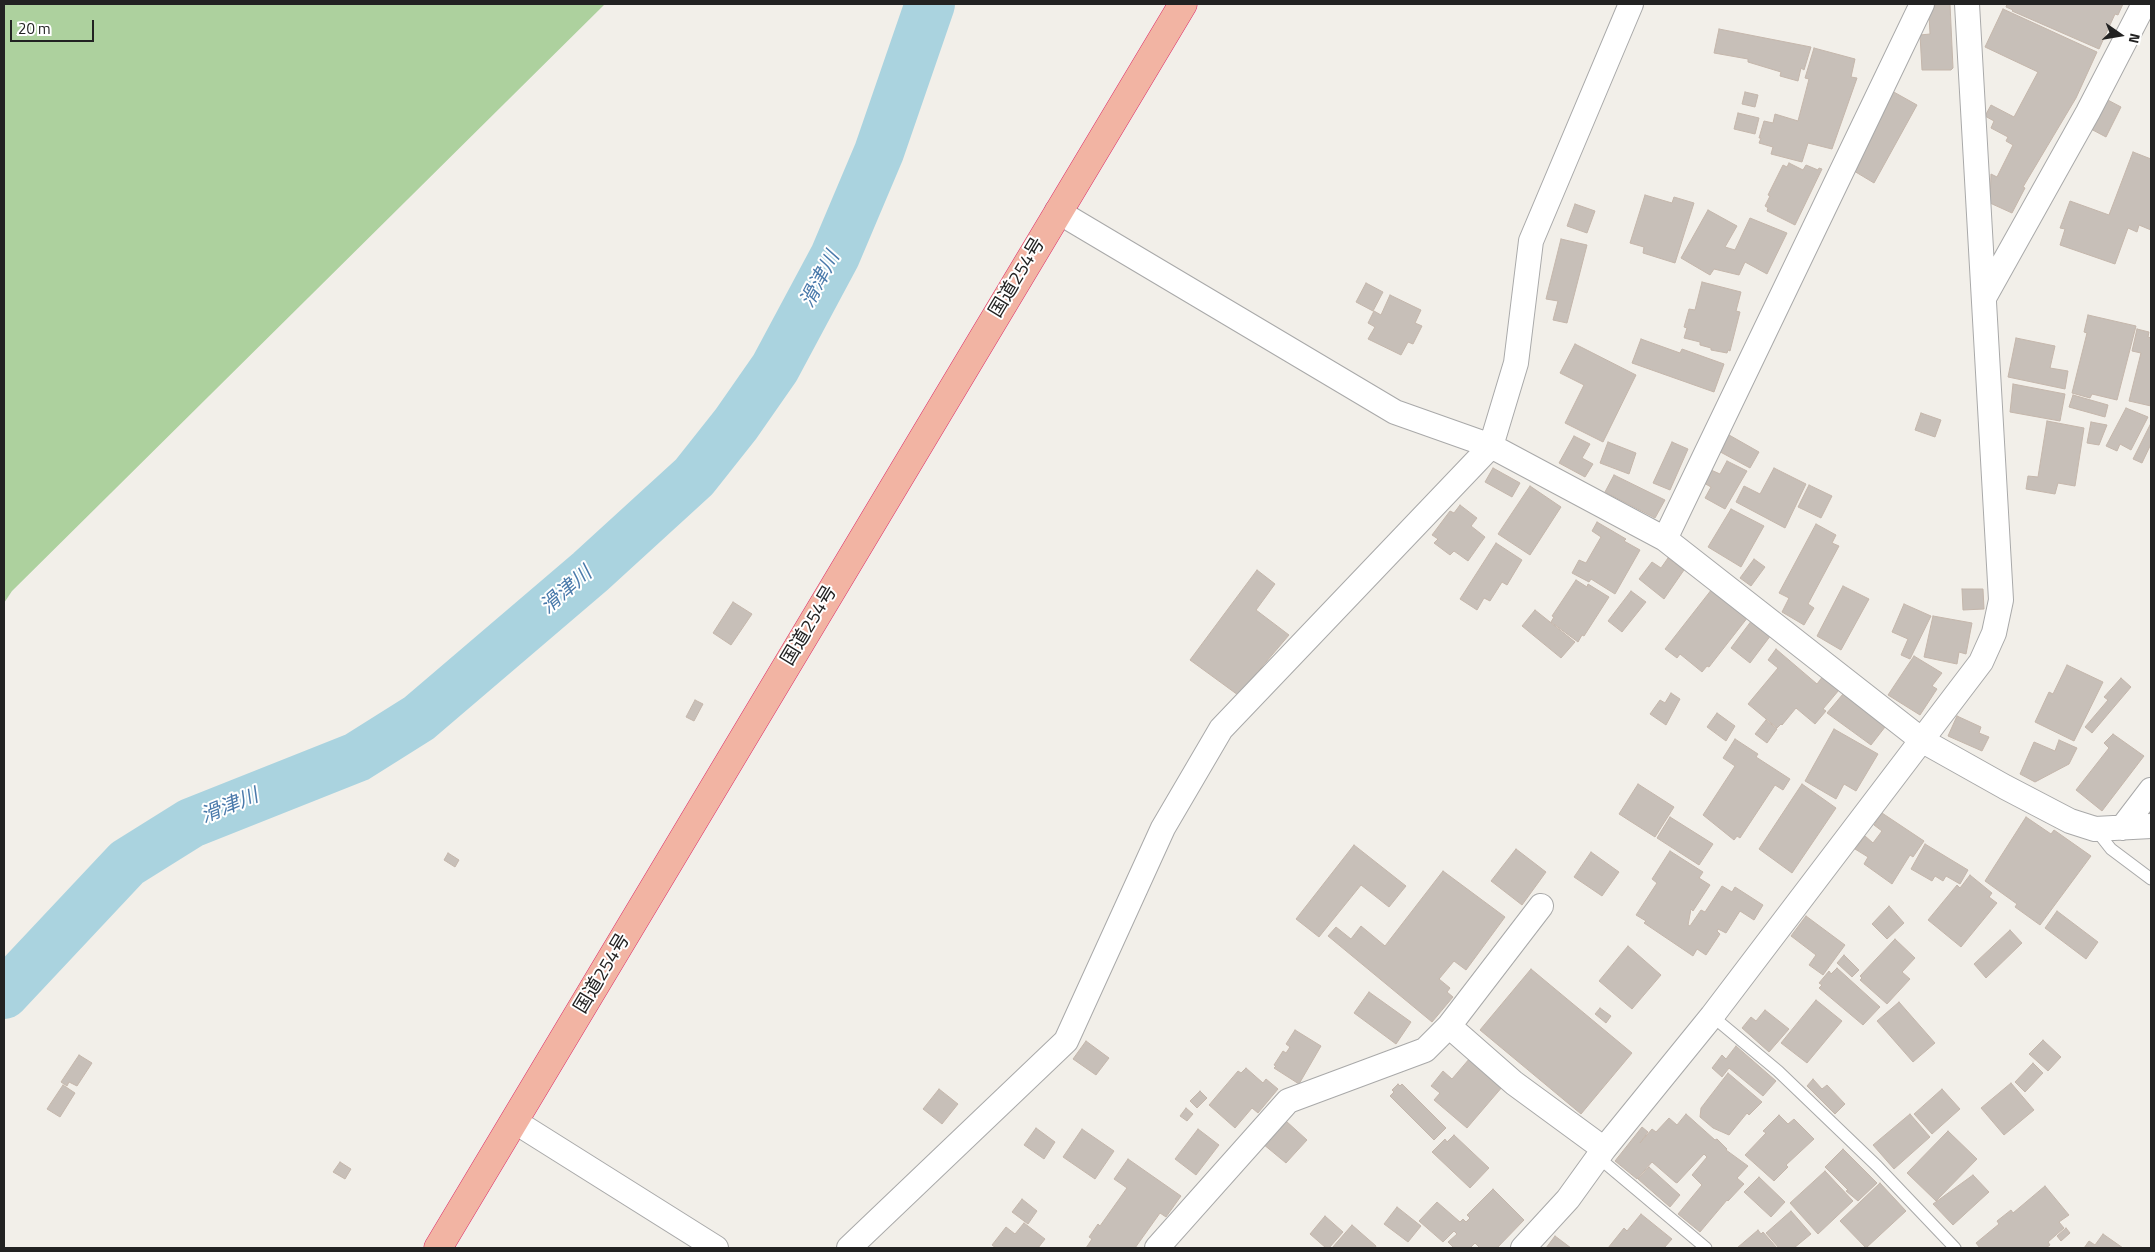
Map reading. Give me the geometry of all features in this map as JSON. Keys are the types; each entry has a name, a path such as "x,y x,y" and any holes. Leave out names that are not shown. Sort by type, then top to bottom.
{"highway":[{"name":"国道254号","path":"438,1248 1057,211 1183,4"}],"street":[{"path":"849,1248 1066,1041 1163,828 1221,728 1491,446 1516,363 1532,241 1631,4"},
{"path":"1665,539 1922,4"},
{"path":"1523,1248 1568,1198 1712,1016 1923,741 1981,662 1994,633 2001,600 1967,4"},
{"path":"1984,298 2088,112 2144,4"},
{"path":"1057,211 1395,412 1491,446 1665,539 1923,741 2070,821 2094,829 2151,826"},
{"path":"2122,828 2151,790"},
{"path":"1157,1248 1288,1101 1425,1050 1449,1026 1541,906"},
{"path":"1449,1026 1514,1083 1601,1154"},
{"path":"514,1121 716,1248"}],"lane":[{"path":"2094,829 2111,849 2151,879"},
{"path":"1712,1016 1778,1072 1877,1166 1955,1248"},
{"path":"1601,1154 1706,1248"}],"green space":[{"path":"4,4 605,4 12,591 4,603"}],"building":[{"path":"1936,4 1950,4 1953,68 1951,70 1922,70 1920,35 1930,34 1929,15"},
{"path":"2007,4 2123,4 2118,15 2115,14 2099,49 2012,11 2006,7"},
{"path":"2003,9 2097,52 2076,98 2023,187 2025,188 2012,213 1990,203 1991,174 1997,177 2013,145 2006,141 2008,137 1991,128 1994,121 1985,116 1991,105 2014,117 2038,72 1985,47"},
{"path":"1719,29 1811,47 1804,70 1801,68 1798,81 1780,76 1781,72 1748,62 1748,59 1714,53"},
{"path":"1814,48 1855,59 1851,77 1857,78 1832,149 1808,143 1802,162 1771,154 1773,147 1759,143 1761,138 1759,138 1764,121 1773,123 1775,114 1798,121 1809,79 1805,78"},
{"path":"1892,91 1917,105 1874,183 1849,168"},
{"path":"1745,92 1758,95 1755,107 1742,104"},
{"path":"2104,98 2121,107 2106,137 2089,128"},
{"path":"1738,113 1759,118 1755,134 1734,129"},
{"path":"2133,152 2151,159 2151,230 2139,225 2137,232 2128,228 2115,264 2060,245 2065,229 2060,228 2070,201 2109,215"},
{"path":"1789,163 1803,170 1806,165 1818,170 1819,168 1822,169 1795,225 1767,211 1768,208 1765,206 1770,196 1768,195 1783,165 1787,167"},
{"path":"1645,195 1672,203 1674,197 1694,203 1675,263 1643,253 1644,247 1630,243"},
{"path":"1575,204 1595,211 1587,233 1567,226"},
{"path":"1708,210 1737,226 1725,247 1735,250 1750,218 1787,233 1767,274 1745,262 1739,275 1714,269 1710,275 1681,258"},
{"path":"1561,239 1587,245 1567,323 1553,320 1558,301 1546,299"},
{"path":"1702,282 1741,292 1736,311 1740,312 1730,351 1728,350 1727,353 1711,350 1711,348 1700,345 1700,342 1684,338 1687,328 1684,327 1689,309 1695,310"},
{"path":"1366,283 1383,292 1373,311 1356,302"},
{"path":"1390,295 1421,310 1415,323 1422,326 1413,344 1408,342 1401,355 1368,339 1375,327 1368,323 1374,311 1381,315"},
{"path":"2088,315 2136,326 2117,400 2092,394 2090,398 2072,393 2087,333 2084,332"},
{"path":"2137,329 2149,332 2148,337 2151,338 2151,406 2129,401 2141,353 2132,351"},
{"path":"2016,338 2055,346 2050,368 2068,371 2065,389 2008,377"},
{"path":"1641,339 1680,353 1682,349 1724,364 1714,392 1632,363"},
{"path":"1575,344 1636,375 1603,442 1565,423 1584,385 1560,373"},
{"path":"2013,384 2065,394 2060,421 2010,412"},
{"path":"2073,395 2108,405 2105,417 2069,407"},
{"path":"2126,408 2148,417 2131,450 2120,444 2117,451 2106,446"},
{"path":"1921,413 1941,420 1935,437 1915,430"},
{"path":"2047,421 2084,428 2075,486 2058,483 2055,494 2026,489 2028,476 2038,477"},
{"path":"2091,422 2107,425 2099,445 2087,443"},
{"path":"2151,423 2151,444 2142,463 2133,459"},
{"path":"1722,431 1759,452 1750,468 1713,448"},
{"path":"1574,436 1590,444 1582,458 1593,464 1585,477 1559,463"},
{"path":"1608,442 1636,453 1629,474 1600,463"},
{"path":"1672,442 1688,449 1670,490 1653,483"},
{"path":"1727,461 1747,471 1725,509 1705,498 1711,487 1704,483 1711,470 1720,474"},
{"path":"1493,468 1520,483 1512,497 1485,482"},
{"path":"1774,468 1806,484 1785,528 1736,502 1744,486 1760,494"},
{"path":"1614,475 1665,500 1655,518 1605,492"},
{"path":"1809,485 1832,496 1821,518 1798,507"},
{"path":"1530,486 1561,507 1530,555 1498,534"},
{"path":"1460,505 1477,518 1471,526 1485,537 1468,561 1454,551 1450,555 1434,543 1438,539 1432,535 1450,511 1454,513"},
{"path":"1731,509 1764,526 1741,567 1708,547"},
{"path":"1597,522 1626,539 1624,541 1640,550 1615,594 1591,579 1589,582 1572,573 1579,560 1586,563 1601,537 1592,531"},
{"path":"1816,524 1836,535 1832,543 1839,546 1808,604 1814,608 1804,625 1782,612 1789,598 1779,593"},
{"path":"1496,543 1522,560 1507,585 1502,582 1490,601 1484,598 1477,610 1460,599"},
{"path":"1668,558 1684,570 1664,599 1639,579 1652,562 1661,568"},
{"path":"1754,559 1765,567 1751,586 1740,578"},
{"path":"1257,570 1275,584 1256,610 1289,635 1238,695 1190,660"},
{"path":"1576,580 1587,587 1588,584 1609,597 1584,636 1582,635 1578,642 1551,622 1554,617 1552,616"},
{"path":"1843,586 1869,599 1841,650 1817,636"},
{"path":"1712,589 1748,617 1709,667 1707,666 1702,672 1680,654 1677,658 1665,649"},
{"path":"1962,589 1983,589 1984,609 1963,610"},
{"path":"1631,591 1646,602 1622,632 1608,621"},
{"path":"733,602 752,614 731,645 713,633"},
{"path":"1904,604 1931,616 1910,659 1901,655 1908,639 1892,632"},
{"path":"1535,610 1575,642 1561,658 1522,626"},
{"path":"1933,616 1972,623 1966,654 1959,652 1957,664 1924,657"},
{"path":"1752,620 1771,635 1750,663 1731,648"},
{"path":"1776,649 1817,684 1823,676 1839,690 1823,709 1826,711 1815,724 1796,708 1782,725 1777,728 1748,704 1778,668 1768,660"},
{"path":"1914,656 1942,673 1932,686 1937,689 1920,715 1888,695"},
{"path":"2067,665 2103,682 2074,741 2035,722 2049,692 2053,694"},
{"path":"2121,678 2131,687 2092,733 2085,727 2108,700 2104,697"},
{"path":"1671,693 1680,699 1666,725 1650,714 1660,700 1665,703"},
{"path":"1843,694 1885,727 1871,745 1827,713"},
{"path":"695,700 703,704 694,721 686,717"},
{"path":"1717,713 1735,726 1726,741 1707,727"},
{"path":"1957,716 1981,727 1979,733 1989,737 1982,751 1948,736"},
{"path":"1766,720 1777,729 1767,743 1755,734"},
{"path":"1834,729 1878,754 1856,791 1844,784 1836,799 1805,781"},
{"path":"2113,734 2144,756 2102,811 2076,790 2109,748 2104,743"},
{"path":"1735,739 1758,754 1756,757 1790,779 1783,790 1775,785 1740,838 1737,836 1734,840 1703,815 1735,766 1723,758"},
{"path":"2059,740 2077,748 2069,764 2035,782 2020,774 2034,742 2055,751"},
{"path":"1638,784 1674,807 1655,837 1619,814"},
{"path":"1802,784 1836,808 1792,873 1759,849"},
{"path":"1882,813 1924,841 1913,857 1910,855 1892,884 1864,864 1868,857 1855,849 1865,836 1873,843 1882,831 1874,825"},
{"path":"1670,817 1713,844 1699,865 1657,838"},
{"path":"2026,817 2051,834 2054,830 2091,856 2040,925 2015,907 2017,904 1985,881"},
{"path":"1925,844 1968,870 1960,884 1946,876 1943,881 1935,876 1932,881 1911,869"},
{"path":"1354,845 1406,886 1389,907 1361,885 1319,937 1296,919"},
{"path":"1516,849 1546,872 1522,905 1491,881"},
{"path":"1670,851 1703,872 1699,878 1710,885 1693,911 1691,909 1688,925 1690,926 1701,910 1705,912 1722,886 1732,892 1735,887 1763,905 1754,920 1740,911 1726,933 1718,929 1717,931 1720,934 1706,955 1697,949 1693,956 1644,923 1646,921 1636,915 1657,883 1652,879"},
{"path":"1591,852 1619,872 1602,896 1574,877"},
{"path":"448,853 459,860 455,867 444,860"},
{"path":"1443,871 1505,917 1466,970 1454,961 1439,979 1450,988 1447,992 1453,997 1432,1022 1328,936 1336,927 1351,939 1361,926 1385,946"},
{"path":"1970,875 1992,893 1989,897 1997,903 1961,947 1928,920 1957,885 1960,888"},
{"path":"1889,906 1904,923 1887,939 1872,924"},
{"path":"2057,911 2098,942 2086,959 2045,928"},
{"path":"1806,916 1845,945 1823,975 1809,965 1816,955 1791,936"},
{"path":"2010,930 2022,943 1986,978 1974,964"},
{"path":"1895,939 1915,958 1902,972 1910,979 1887,1004 1860,980 1862,978 1860,976"},
{"path":"1628,946 1661,975 1632,1009 1599,981"},
{"path":"1844,955 1859,970 1852,977 1837,963"},
{"path":"1837,968 1880,1007 1863,1025 1819,988 1822,985 1819,983 1829,971 1831,974"},
{"path":"1531,969 1632,1053 1581,1114 1480,1030"},
{"path":"1369,992 1411,1022 1396,1044 1354,1013"},
{"path":"1816,1000 1842,1021 1807,1063 1781,1043"},
{"path":"1899,1002 1935,1043 1913,1062 1877,1021"},
{"path":"1600,1008 1611,1016 1606,1023 1595,1014"},
{"path":"1765,1010 1789,1029 1769,1052 1742,1028 1751,1017 1756,1021"},
{"path":"1295,1030 1321,1046 1299,1084 1274,1068 1283,1051 1286,1053 1290,1047 1286,1044"},
{"path":"2043,1040 2061,1057 2048,1071 2029,1054"},
{"path":"1086,1041 1109,1058 1096,1075 1073,1059"},
{"path":"1736,1046 1776,1081 1763,1096 1729,1068 1722,1077 1712,1068 1722,1055 1726,1059"},
{"path":"79,1055 92,1063 77,1086 69,1082 67,1086 61,1082"},
{"path":"1470,1058 1503,1086 1467,1128 1434,1100 1440,1093 1431,1086 1443,1071 1452,1079"},
{"path":"2033,1063 2043,1073 2025,1092 2015,1082"},
{"path":"1246,1068 1263,1083 1266,1079 1278,1089 1258,1113 1252,1108 1235,1128 1209,1105 1238,1071 1241,1073"},
{"path":"1728,1073 1762,1102 1749,1115 1747,1113 1729,1135 1713,1128 1700,1117 1701,1108"},
{"path":"1813,1079 1822,1089 1827,1085 1845,1104 1835,1114 1807,1086"},
{"path":"2011,1083 2034,1110 2004,1135 1981,1108"},
{"path":"1398,1084 1400,1086 1402,1084 1446,1128 1434,1140 1390,1096 1394,1092 1392,1090"},
{"path":"63,1085 75,1093 60,1117 47,1109"},
{"path":"939,1089 958,1104 942,1124 923,1109"},
{"path":"1942,1089 1960,1109 1932,1134 1914,1114"},
{"path":"1200,1091 1207,1098 1197,1108 1190,1101"},
{"path":"1186,1108 1193,1114 1187,1121 1180,1116"},
{"path":"1686,1114 1715,1140 1717,1139 1726,1150 1748,1166 1737,1178 1744,1184 1727,1200 1700,1232 1678,1214 1702,1185 1692,1175 1707,1157 1704,1154 1677,1183 1652,1162 1637,1179 1615,1161 1642,1127 1648,1132 1640,1143 1652,1129 1656,1132 1669,1118 1677,1125"},
{"path":"1910,1114 1930,1137 1894,1169 1873,1145"},
{"path":"1779,1115 1788,1124 1794,1119 1814,1139 1786,1165 1788,1167 1774,1181 1745,1155 1766,1133 1763,1131"},
{"path":"1286,1121 1307,1140 1286,1163 1263,1144"},
{"path":"1036,1128 1055,1142 1044,1159 1024,1145"},
{"path":"1082,1129 1114,1151 1095,1179 1063,1157"},
{"path":"1198,1129 1219,1145 1196,1175 1175,1159"},
{"path":"1948,1131 1977,1159 1936,1201 1907,1173"},
{"path":"1454,1135 1489,1168 1470,1188 1432,1152 1445,1139 1447,1142"},
{"path":"1843,1149 1877,1183 1858,1201 1846,1191 1848,1190 1825,1167"},
{"path":"1128,1159 1181,1196 1166,1217 1160,1213 1135,1248 1086,1248 1092,1239 1089,1237 1098,1224 1100,1226 1127,1188 1114,1179"},
{"path":"340,1162 351,1169 345,1179 333,1172"},
{"path":"1649,1167 1680,1195 1670,1207 1638,1179"},
{"path":"1825,1171 1853,1201 1818,1234 1790,1203"},
{"path":"1973,1175 1989,1192 1953,1225 1933,1204"},
{"path":"1759,1177 1785,1202 1771,1217 1744,1192"},
{"path":"1880,1183 1906,1211 1866,1248 1840,1221"},
{"path":"2045,1186 2069,1215 2059,1222 2064,1228 2048,1242 2050,1245 2046,1248 1980,1248 1976,1243 1999,1224 1997,1221 2011,1210 2013,1213"},
{"path":"1493,1189 1524,1220 1497,1248 1480,1248 1475,1243 1470,1248 1454,1248 1448,1242 1457,1234 1454,1231 1443,1242 1419,1221 1437,1202 1460,1222 1463,1219 1466,1222 1470,1218 1467,1215"},
{"path":"1022,1199 1037,1211 1028,1224 1012,1212"},
{"path":"1397,1207 1421,1226 1408,1242 1384,1224"},
{"path":"1791,1211 1811,1234 1794,1248 1779,1248 1766,1233"},
{"path":"1641,1214 1672,1239 1664,1248 1608,1248 1624,1228 1627,1231"},
{"path":"1325,1216 1343,1232 1329,1248 1326,1248 1310,1234"},
{"path":"1024,1223 1045,1239 1038,1248 996,1248 992,1245 1006,1227 1015,1234"},
{"path":"1352,1225 1376,1246 1375,1248 1332,1248"},
{"path":"2066,1228 2070,1233 2061,1241 2057,1236"},
{"path":"1758,1230 1761,1234 1763,1232 1777,1248 1737,1248"},
{"path":"2103,1234 2123,1248 2084,1248 2089,1241 2095,1245"},
{"path":"1555,1236 1571,1248 1546,1248"}],"waterway":[{"name":"滑津川","path":"4,994 127,863 191,823 357,757 419,718 590,572 694,477 736,424 775,368 835,256 879,152 930,4"}]}
